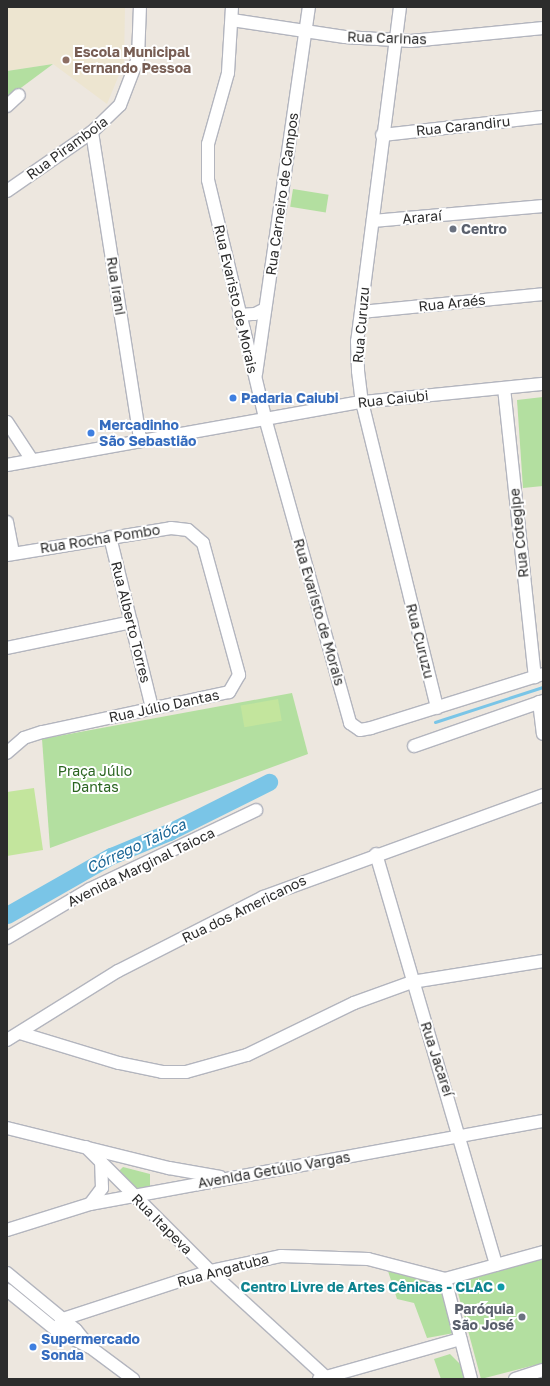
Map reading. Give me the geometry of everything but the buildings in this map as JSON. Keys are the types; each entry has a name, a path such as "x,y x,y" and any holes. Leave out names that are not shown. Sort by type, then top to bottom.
{"street":[{"name":"Rua Piramboia","path":"7,191 92,132 120,105 133,76 140,7"},
{"name":"Rua Evaristo de Morais","path":"232,7 228,74 208,144 206,168 240,321 264,418 352,726 371,728 437,708"},
{"name":"Rua Carneiro de Campos","path":"255,381 309,7"},
{"name":"Rua Curuzu","path":"400,7 382,135 373,221 357,341 362,402 437,708"},
{"name":"Rua Carinas","path":"232,20 306,31 395,40 543,28"},
{"path":"7,106 19,96"},
{"name":"Rua Carandiru","path":"382,135 543,117"},
{"name":"Rua Irani","path":"92,132 140,440"},
{"name":"Araraí","path":"373,221 543,206"},
{"name":"Rua Araés","path":"361,312 543,294"},
{"path":"240,321 265,309"},
{"path":"240,321 263,325"},
{"name":"Rua Caiubi","path":"7,465 140,440 362,402 543,384"},
{"name":"Rua Cotegipe","path":"504,388 539,675"},
{"path":"7,422 32,460"},
{"path":"7,522 10,554"},
{"name":"Rua Rocha Pombo","path":"10,554 176,527 193,532"},
{"name":"Rua Júlio Dantas","path":"7,753 32,735 229,692 238,679 203,543 193,532"},
{"name":"Rua Alberto Torres","path":"110,537 152,708"},
{"path":"7,648 131,622"},
{"path":"437,708 539,675"},
{"path":"414,746 541,702 543,734"},
{"name":"Rua dos Americanos","path":"7,1040 118,971 263,897 376,854 543,795"},
{"name":"Avenida Marginal Taioca","path":"7,938 90,889 256,810"},
{"name":"Rua Jacareí","path":"376,854 412,982 461,1136 496,1265"},
{"path":"20,1033 119,1063 162,1072 186,1072 247,1055 354,1003 412,982 543,961"},
{"name":"Avenida Getúlio Vargas","path":"7,1230 90,1204 543,1121"},
{"path":"7,1128 169,1168 229,1178"},
{"name":"Rua Itapeva","path":"86,1147 210,1271 324,1378"},
{"path":"90,1204 102,1188 101,1162"},
{"path":"472,1379 445,1279 543,1252"},
{"name":"Rua Angatuba","path":"60,1324 210,1271 255,1260 321,1255 368,1259 445,1279"},
{"path":"7,1273 60,1324"},
{"path":"7,1290 60,1324 133,1379"},
{"path":"324,1378 460,1339"},
{"path":"515,1379 532,1376 543,1370"}],"shaded area":[{"name":"Escola Municipal Fernando Pessoa","path":"7,7 125,7 124,63 107,104 53,64 7,71"}],"green space":[{"path":"53,64 10,96 7,98 7,71"},
{"path":"293,189 329,195 326,212 290,207"},
{"path":"543,397 543,486 523,488 517,400"},
{"name":"Praça Júlio Dantas","path":"292,693 308,754 50,848 42,739"},
{"path":"278,699 282,721 244,727 241,706"},
{"path":"34,788 43,850 7,856 7,792"},
{"path":"123,1167 150,1174 150,1187 139,1190 127,1184 118,1172"},
{"path":"543,1257 543,1363 481,1379 455,1282"},
{"path":"387,1268 441,1283 454,1333 427,1338 414,1303 397,1299"},
{"path":"450,1354 466,1370 468,1379 441,1379 434,1359"}],"waterway":[{"name":"Córrego Taióca","path":"435,722 543,687"},
{"name":"Córrego Taióca","path":"7,915 111,856 169,832 269,782"}],"place":[{"name":"Escola Municipal Fernando Pessoa","path":"66,60"},
{"name":"Centro","path":"453,229"},
{"name":"Padaria Caiubi","path":"233,398"},
{"name":"Mercadinho São Sebastião","path":"91,433"},
{"name":"Centro Livre de Artes Cênicas - CLAC","path":"501,1287"},
{"name":"Paróquia São José","path":"522,1317"},
{"name":"Supermercado Sonda","path":"33,1347"}]}
